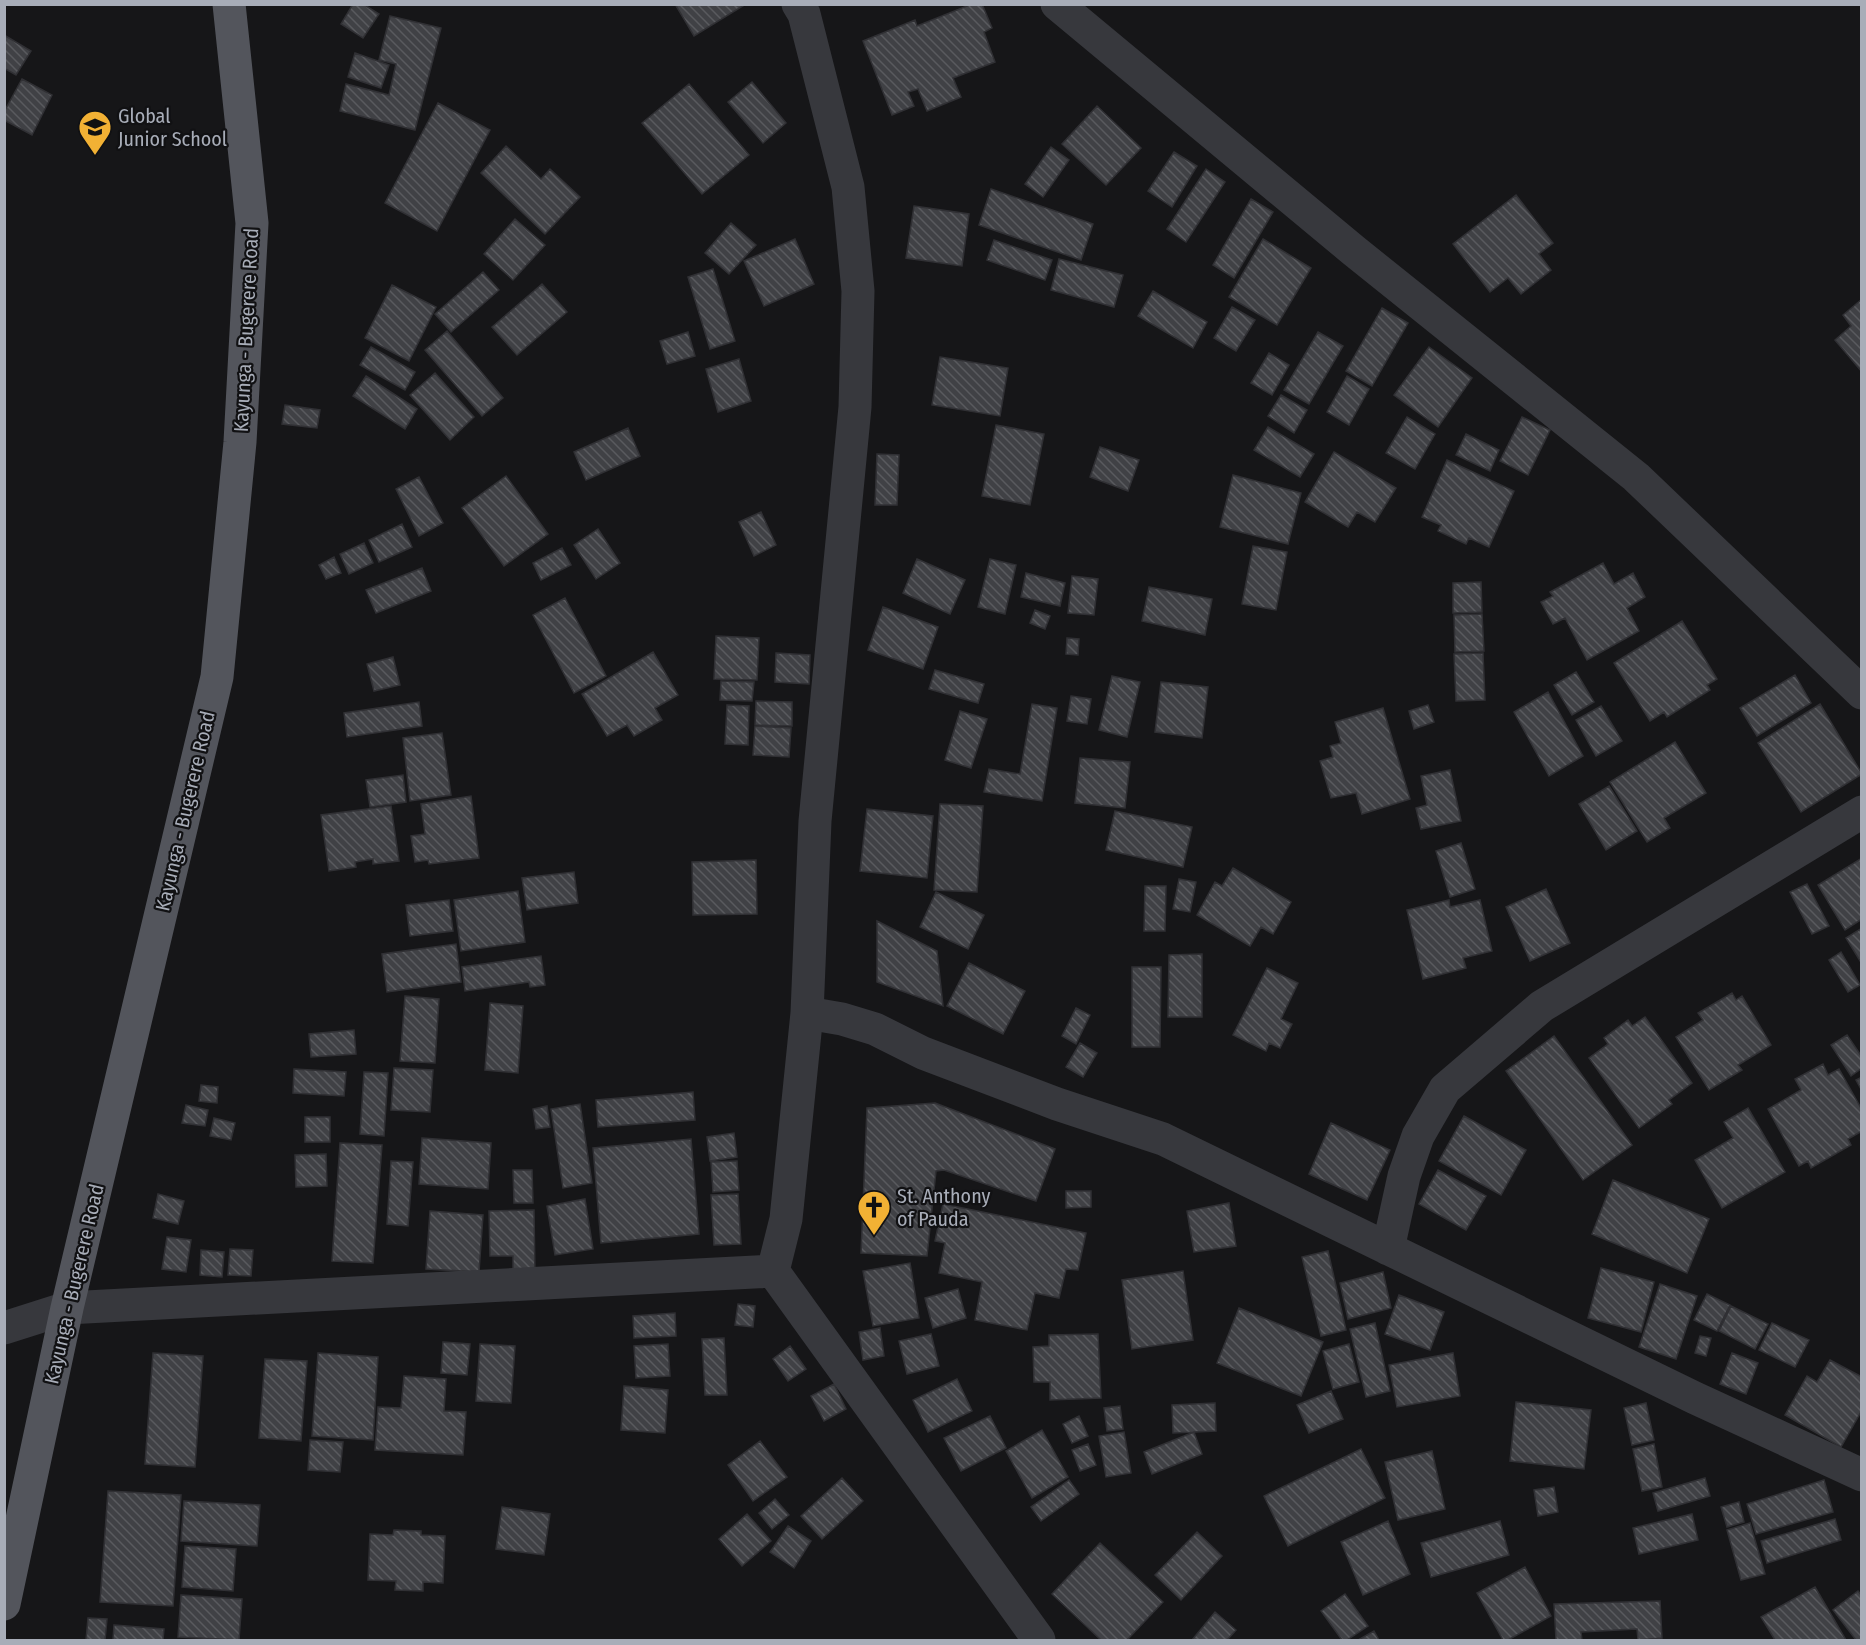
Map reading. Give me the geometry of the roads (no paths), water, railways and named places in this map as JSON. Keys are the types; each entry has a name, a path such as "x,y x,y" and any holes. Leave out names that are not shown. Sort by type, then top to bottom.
{"main road":[{"name":"Kayunga - Bugerere Road","path":"4,1604 67,1308 217,677 240,442 252,223 232,8"}],"street":[{"path":"1057,4 1353,250 1636,477 1862,693"},
{"path":"809,8 848,188 858,291 855,407 815,821 807,1013 786,1219 773,1270 1039,1641"},
{"path":"1388,1249 1404,1176 1418,1136 1446,1089 1542,1006 1862,812"},
{"path":"807,1013 842,1019 875,1029 923,1053 1057,1104 1163,1139 1695,1398 1862,1475"},
{"path":"4,1328 67,1308 773,1270"}],"place":[{"name":"Global Junior School","path":"95,156"},
{"name":"St. Anthony of Pauda","path":"874,1236"}]}
